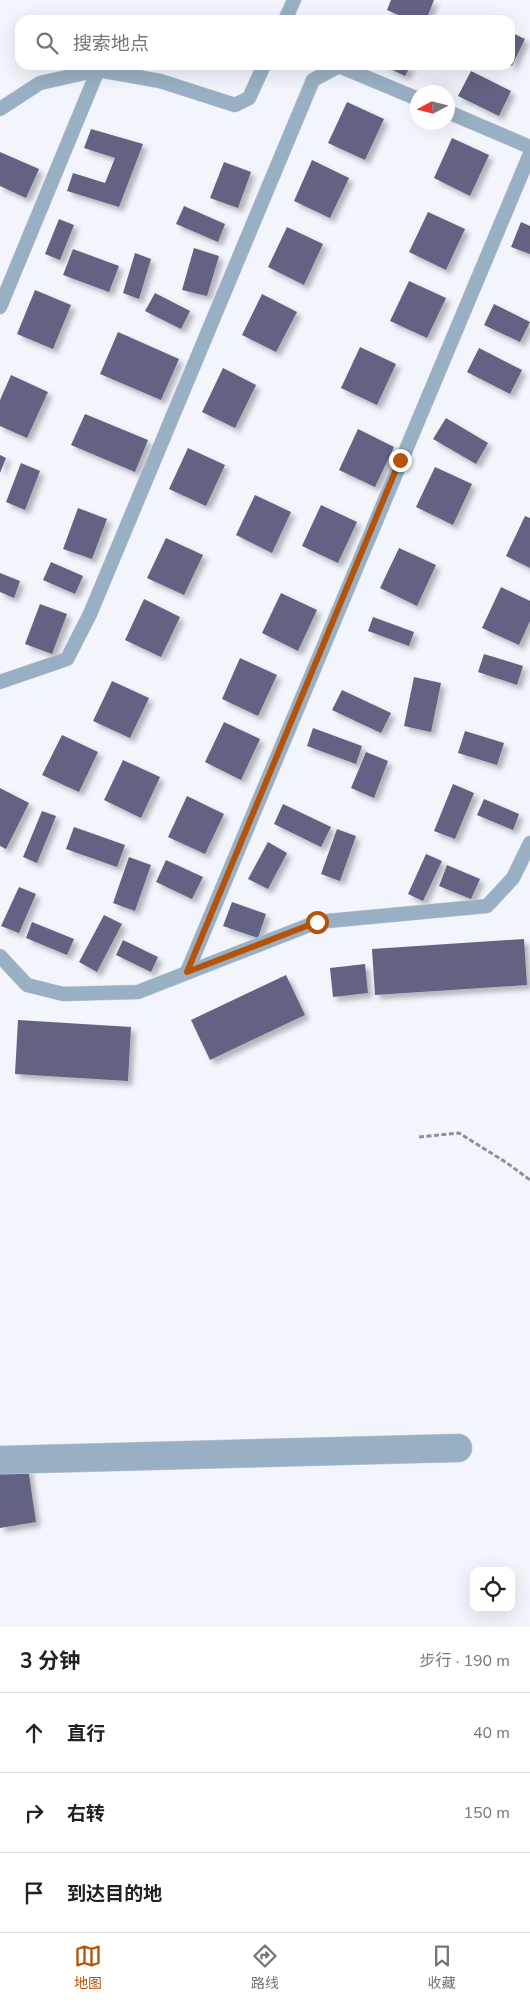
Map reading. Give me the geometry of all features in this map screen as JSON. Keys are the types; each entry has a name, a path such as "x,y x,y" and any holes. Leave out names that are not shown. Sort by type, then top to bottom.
{"street":[{"path":"0,1460 458,1448"}],"lane":[{"path":"287,15 294,0"},
{"path":"0,109 40,82 98,70 160,82 235,105 249,98 262,70"},
{"path":"0,307 98,70"},
{"path":"0,682 67,659 94,605 313,80 332,70"},
{"path":"349,70 410,96"},
{"path":"455,115 530,147"},
{"path":"187,972 530,154"},
{"path":"0,956 27,985 63,994 138,992 317,922 487,906 513,878 530,843"}],"path":[{"path":"419,1137 459,1133 530,1180"}],"building":[{"path":"391,0 434,0 428,15 398,15 387,10"},
{"path":"515,34 525,39 515,60"},
{"path":"392,70 408,70 405,76"},
{"path":"471,71 511,91 499,116 458,96"},
{"path":"347,102 384,119 365,160 328,143"},
{"path":"91,129 143,144 119,207 67,191 73,173 105,183 115,158 84,148"},
{"path":"452,138 489,155 470,196 434,178"},
{"path":"0,152 39,169 26,198 0,186"},
{"path":"312,160 349,178 330,218 294,201"},
{"path":"224,162 251,172 238,208 210,198"},
{"path":"184,206 225,224 218,242 176,224"},
{"path":"428,212 465,229 446,270 409,252"},
{"path":"59,219 74,225 60,260 45,254"},
{"path":"521,222 530,226 530,254 511,247"},
{"path":"287,227 323,244 304,285 268,267"},
{"path":"194,248 219,256 207,296 182,290"},
{"path":"73,249 119,266 109,292 63,275"},
{"path":"135,253 151,259 139,299 123,293"},
{"path":"409,281 446,298 427,338 390,321"},
{"path":"35,290 71,305 53,349 17,334"},
{"path":"155,293 190,311 181,329 145,311"},
{"path":"262,294 297,312 276,352 242,335"},
{"path":"494,304 530,322 520,342 484,325"},
{"path":"118,332 179,359 161,400 100,374"},
{"path":"360,347 396,364 377,405 341,388"},
{"path":"479,348 522,370 510,394 467,372"},
{"path":"223,368 256,385 235,428 202,412"},
{"path":"11,375 48,392 27,438 0,426 0,400"},
{"path":"85,414 148,440 135,472 71,445"},
{"path":"446,418 488,443 476,464 433,439"},
{"path":"358,429 394,447 375,487 339,470"},
{"path":"188,448 225,465 206,506 169,489"},
{"path":"0,455 6,458 0,473"},
{"path":"21,463 40,471 25,510 6,502"},
{"path":"435,467 472,484 453,525 416,507"},
{"path":"255,495 291,512 272,553 236,535"},
{"path":"321,505 357,522 338,563 302,546"},
{"path":"78,508 107,519 92,559 63,549"},
{"path":"525,516 530,518 530,568 506,556"},
{"path":"166,538 203,555 184,595 147,578"},
{"path":"399,548 436,565 417,606 380,588"},
{"path":"51,562 83,576 75,594 43,580"},
{"path":"0,573 20,581 14,598 0,592"},
{"path":"501,587 530,601 530,621 519,645 482,628"},
{"path":"281,593 317,610 298,651 262,633"},
{"path":"144,599 180,617 161,657 125,640"},
{"path":"40,604 67,614 52,654 25,644"},
{"path":"373,617 414,632 409,646 368,631"},
{"path":"484,654 523,666 517,685 478,672"},
{"path":"240,658 277,675 258,716 222,699"},
{"path":"414,677 441,683 431,732 404,726"},
{"path":"112,681 149,698 130,738 93,721"},
{"path":"342,690 391,713 381,733 332,710"},
{"path":"224,722 260,739 241,780 205,762"},
{"path":"313,728 362,746 356,764 307,746"},
{"path":"465,731 504,743 497,765 458,753"},
{"path":"62,735 98,752 79,792 42,775"},
{"path":"366,752 388,761 374,798 351,788"},
{"path":"123,760 160,777 141,818 104,800"},
{"path":"453,784 474,793 455,839 434,831"},
{"path":"0,788 29,803 6,849 0,846"},
{"path":"187,796 224,814 205,854 168,837"},
{"path":"484,799 519,814 513,830 477,815"},
{"path":"283,804 331,827 321,847 274,824"},
{"path":"42,811 56,816 37,863 23,857"},
{"path":"74,827 125,845 117,867 66,849"},
{"path":"337,829 356,836 340,881 321,874"},
{"path":"268,842 287,853 268,889 248,879"},
{"path":"426,854 442,861 423,901 408,894"},
{"path":"129,857 151,865 135,911 113,903"},
{"path":"166,860 203,877 192,899 156,882"},
{"path":"447,865 480,879 471,899 439,886"},
{"path":"19,887 36,894 19,933 1,926"},
{"path":"232,902 266,914 258,938 223,926"},
{"path":"104,915 122,924 97,972 79,962"},
{"path":"32,922 74,939 67,955 26,938"},
{"path":"524,939 527,985 375,995 372,949"},
{"path":"123,940 158,957 151,972 116,955"},
{"path":"365,964 368,993 333,997 330,968"},
{"path":"286,975 305,1015 210,1060 191,1020"},
{"path":"18,1020 131,1027 128,1081 15,1074"},
{"path":"28,1468 36,1522 0,1528 0,1472"}],"route":[{"path":"317,922 187,972 400,460"}]}
